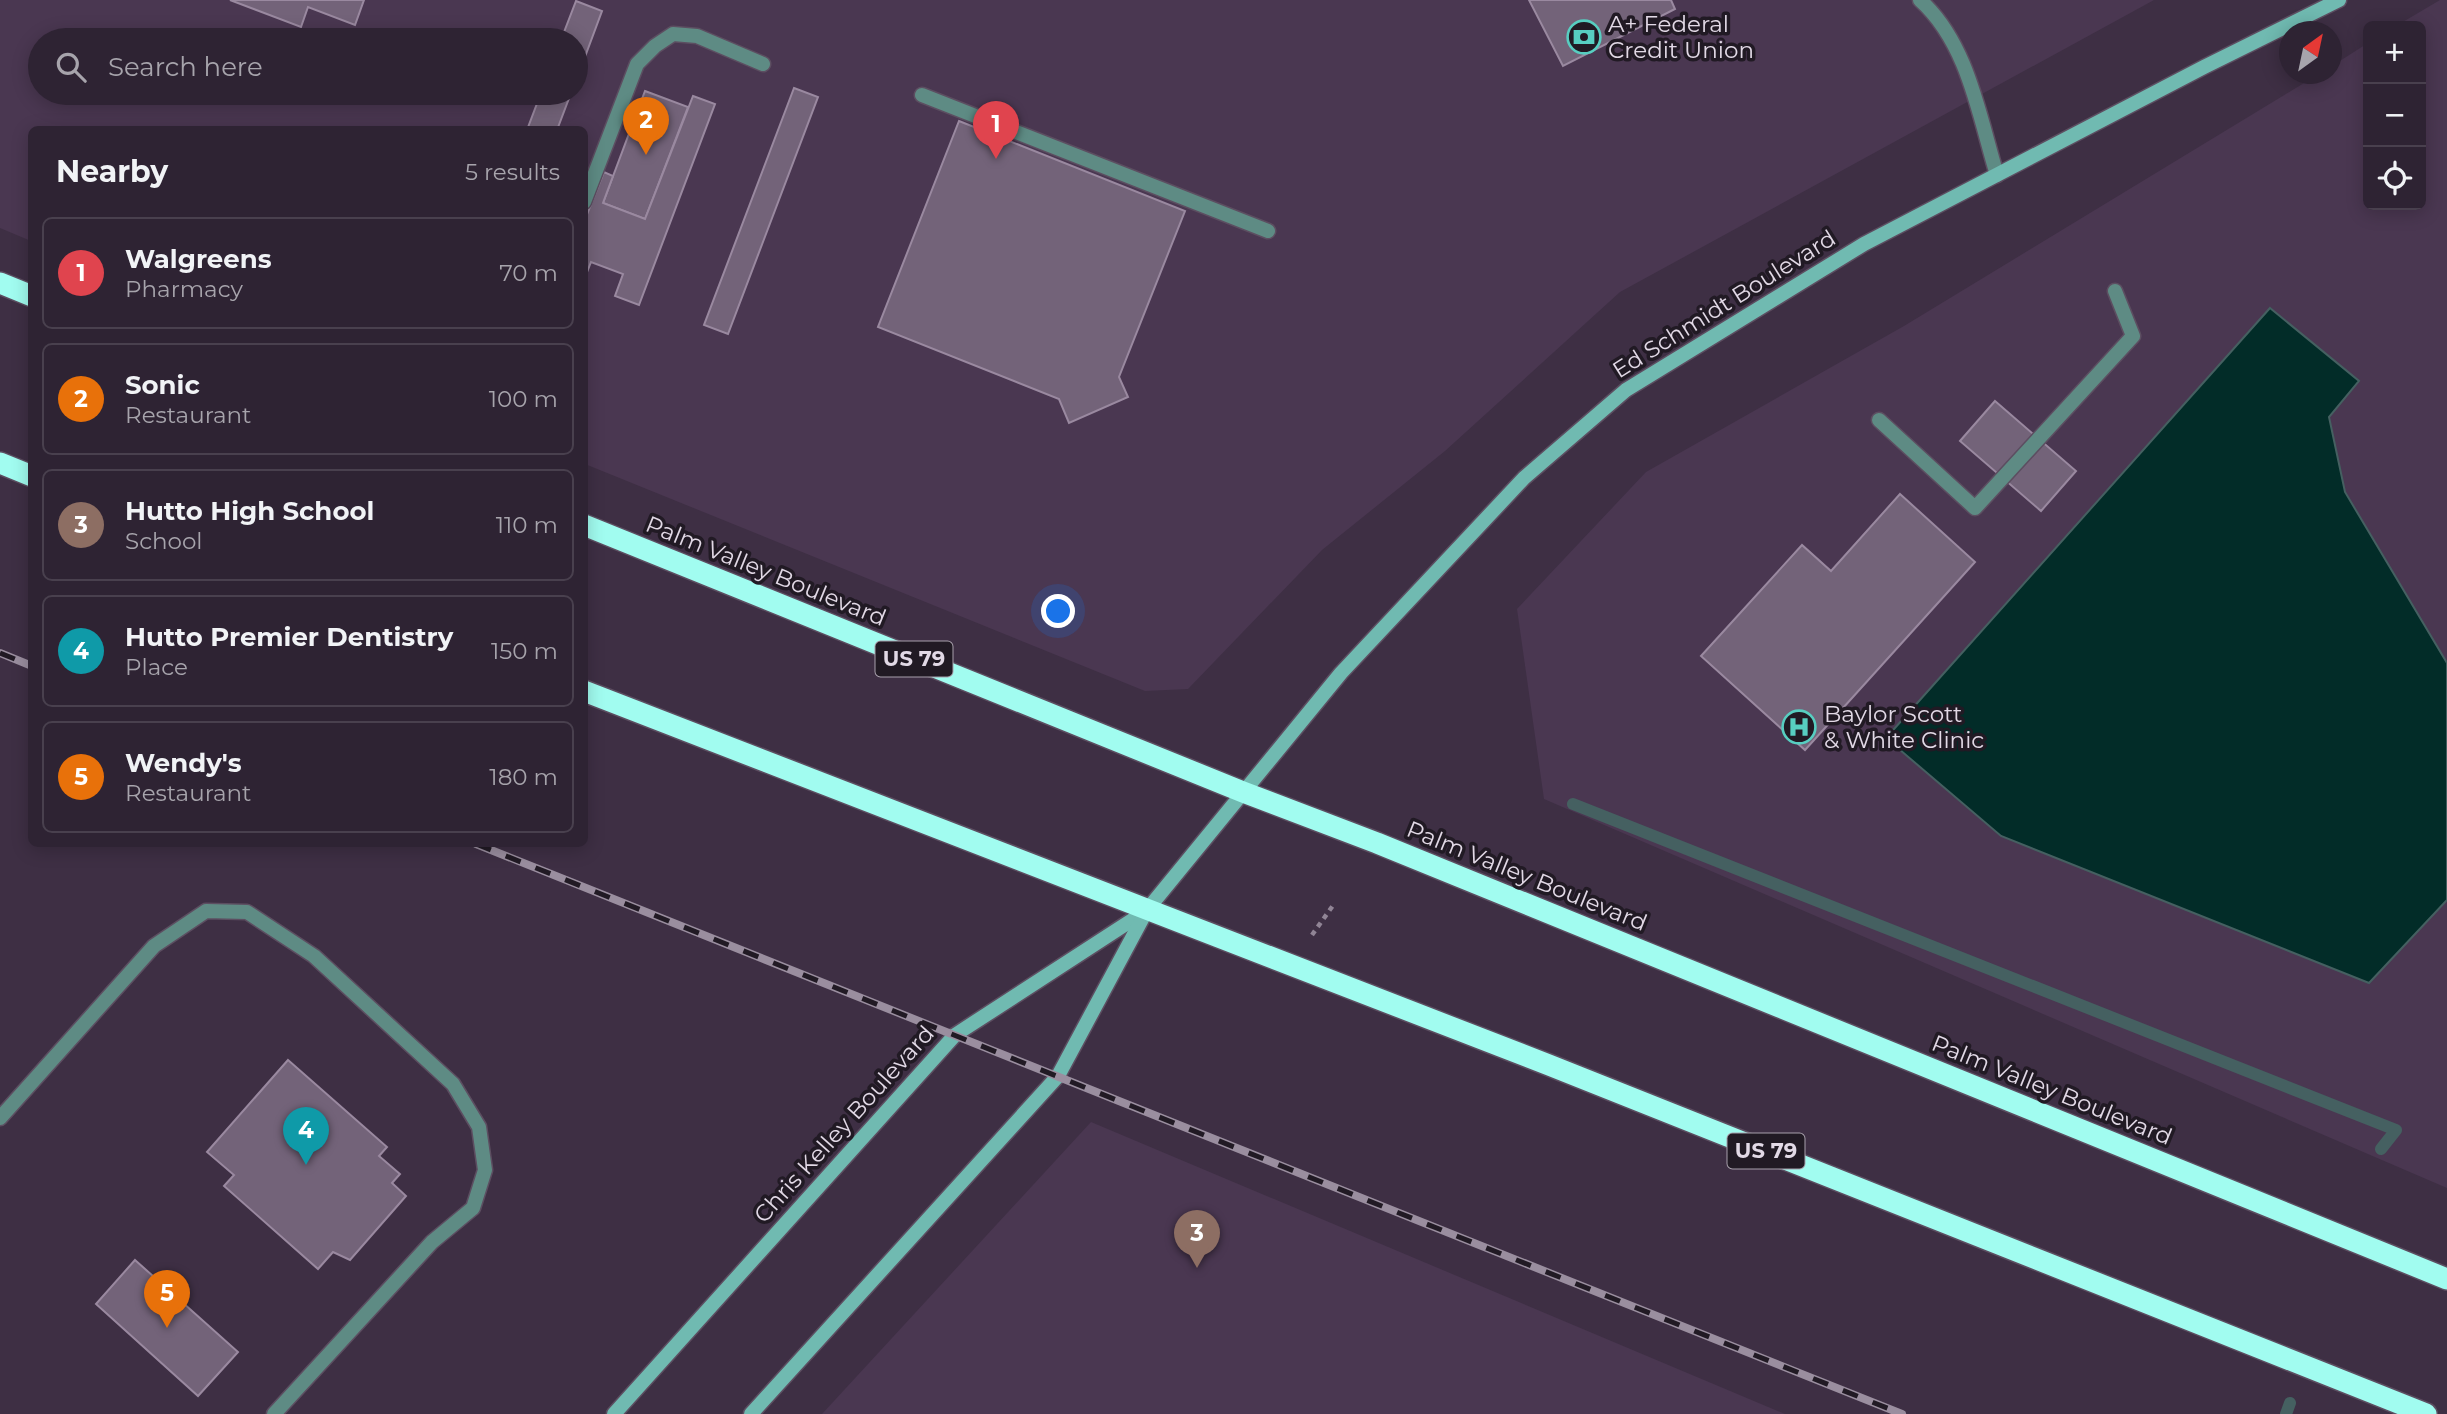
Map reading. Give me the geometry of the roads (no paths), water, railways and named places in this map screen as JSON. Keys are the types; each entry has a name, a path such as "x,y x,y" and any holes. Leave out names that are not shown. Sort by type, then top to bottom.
{"highway":[{"path":"0,283 28,294"},
{"path":"0,463 28,474"},
{"name":"Palm Valley Boulevard","path":"588,527 1243,792 1377,843 2447,1279"},
{"name":"US 79","path":"588,693 1562,1070 2426,1414"}],"main road":[{"name":"Ed Schmidt Boulevard","path":"1243,792 1341,673 1524,478 1626,390 1864,244 2339,0"},
{"name":"Chris Kelley Boulevard","path":"751,1414 1058,1076 1147,910 1243,792"},
{"name":"Chris Kelley Boulevard","path":"614,1414 955,1035 1147,910"}],"lane":[{"path":"1920,0 1934,13 1963,62 1997,175"},
{"path":"588,192 637,64 655,46 673,34 697,36 763,64"},
{"path":"922,96 1268,231"},
{"path":"1879,420 1975,508 2133,336 2115,291"},
{"path":"0,1118 154,946 206,911 247,912 314,956 453,1084 479,1127 485,1170 473,1208 432,1242 274,1414"}],"waterway":[{"path":"1573,804 2396,1130 2381,1149"},
{"path":"2286,1414 2290,1403"}],"railway":[{"path":"0,653 28,664"},
{"path":"484,847 1902,1414"}],"place":[{"name":"A+ Federal Credit Union","path":"1584,37"},
{"name":"Sonic","path":"646,155"},
{"name":"Walgreens","path":"996,159"},
{"name":"Baylor Scott & White Clinic","path":"1799,727"},
{"name":"Hutto Premier Dentistry","path":"306,1165"},
{"name":"Hutto High School","path":"1197,1268"},
{"name":"Wendy's","path":"167,1328"}]}
